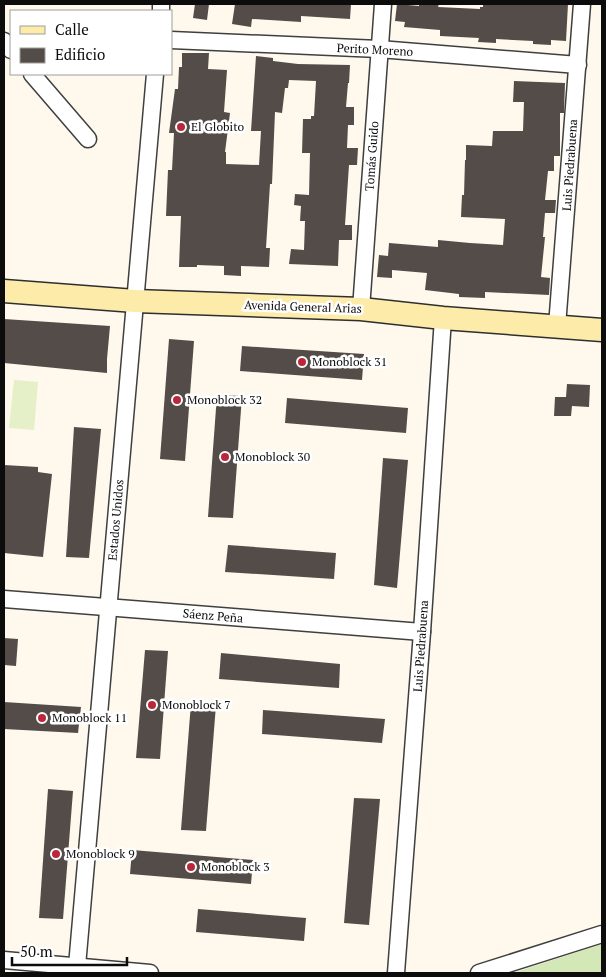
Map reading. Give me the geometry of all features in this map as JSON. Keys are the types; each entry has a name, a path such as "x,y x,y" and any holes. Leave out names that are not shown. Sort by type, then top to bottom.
{"main road":[{"name":"Avenida General Arias","path":"4,291 135,301 361,308 443,318 602,330"}],"street":[{"name":"Tomás Guido","path":"361,308 383,4"},
{"name":"Luis Piedrabuena","path":"557,326 582,4"},
{"name":"Perito Moreno","path":"172,40 379,50 578,66"},
{"path":"33,75 88,139"},
{"name":"Estados Unidos","path":"77,966 155,75"},
{"name":"Luis Piedrabuena","path":"396,973 422,632 443,318"},
{"name":"Sáenz Peña","path":"4,600 422,632"},
{"path":"479,973 602,934"},
{"path":"4,960 150,973"}],"green space":[{"path":"14,380 38,382 34,430 9,428"},
{"path":"602,944 602,973 513,973"}],"building":[{"path":"195,4 209,4 207,20 193,18"},
{"path":"235,4 351,4 350,19 301,16 301,22 252,19 251,27 232,24"},
{"path":"397,4 419,6 419,4 439,4 438,7 480,9 480,7 483,7 483,4 568,4 566,41 551,40 551,45 533,44 533,41 496,39 496,43 478,42 479,38 440,36 440,30 404,27 405,22 395,21"},
{"path":"182,53 209,53 208,69 227,70 224,112 230,113 225,152 226,164 259,165 261,131 251,131 256,56 273,58 273,61 298,64 350,65 346,107 354,107 354,125 348,125 347,148 358,148 357,165 349,165 345,225 352,225 352,240 339,240 338,266 289,264 291,249 304,250 305,221 300,221 301,206 294,205 295,194 309,195 310,153 302,153 303,119 311,119 311,116 314,116 316,81 289,80 288,88 285,88 282,113 275,112 272,184 270,184 266,248 270,248 269,267 241,266 241,276 224,275 224,266 197,265 197,267 179,267 181,216 166,216 168,170 172,170 174,133 169,133 175,89 178,89 179,67 182,67"},
{"path":"514,81 565,83 564,113 560,113 560,156 554,156 554,171 548,171 545,200 556,200 555,213 545,213 543,237 545,237 541,277 550,278 549,295 485,292 485,298 459,297 459,294 425,290 427,273 392,270 392,278 377,277 379,255 388,256 389,243 438,247 438,240 503,245 505,219 461,217 462,195 464,195 466,145 492,146 493,131 523,131 524,102 513,102"},
{"path":"4,319 110,326 107,373 4,363"},
{"name":"Monoblock 32","path":"169,339 194,341 185,461 160,459"},
{"name":"Monoblock 31","path":"242,346 364,354 362,380 240,371"},
{"path":"567,384 590,385 589,407 572,406 571,416 554,416 555,397 566,397"},
{"name":"Monoblock 30","path":"217,395 242,396 233,518 208,517"},
{"path":"287,398 408,408 406,433 285,423"},
{"path":"74,427 101,429 89,558 66,557"},
{"path":"383,458 408,460 397,588 374,585"},
{"path":"4,465 38,467 38,472 52,474 43,557 4,553"},
{"path":"228,545 336,553 334,579 225,572"},
{"path":"4,638 18,639 16,666 4,665"},
{"name":"Monoblock 7","path":"145,650 168,651 160,759 136,758"},
{"path":"221,653 340,664 339,688 219,679"},
{"name":"Monoblock 11","path":"4,702 81,707 78,733 4,729"},
{"path":"191,703 216,705 206,831 181,830"},
{"path":"263,710 385,719 382,743 262,734"},
{"name":"Monoblock 9","path":"48,789 73,791 63,919 39,918"},
{"path":"354,798 380,799 369,925 344,923"},
{"name":"Monoblock 3","path":"132,850 253,860 251,884 130,874"},
{"path":"198,909 306,918 304,941 196,932"}],"place":[{"name":"El Globito","path":"181,127"},
{"name":"Monoblock 31","path":"302,362"},
{"name":"Monoblock 32","path":"177,400"},
{"name":"Monoblock 30","path":"225,457"},
{"name":"Monoblock 7","path":"152,705"},
{"name":"Monoblock 11","path":"42,718"},
{"name":"Monoblock 9","path":"56,854"},
{"name":"Monoblock 3","path":"191,867"}]}
